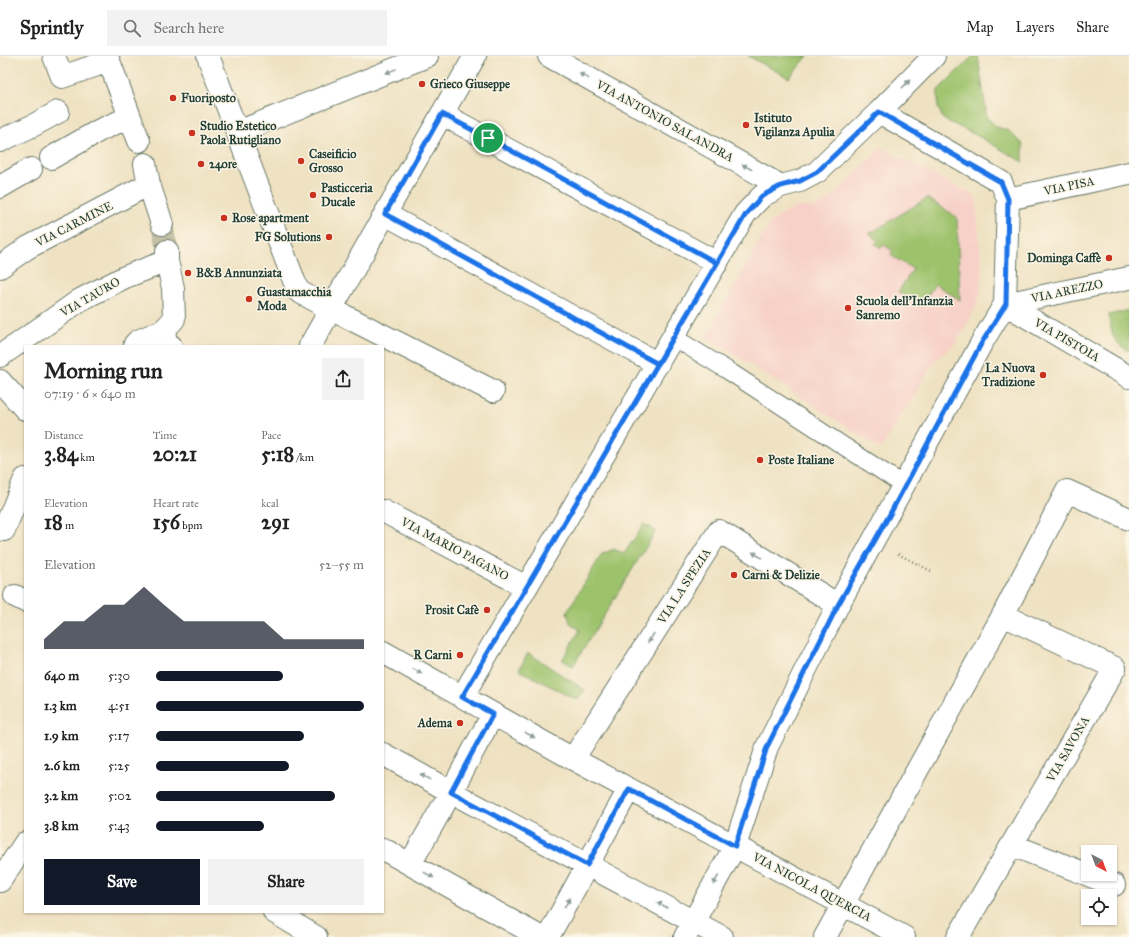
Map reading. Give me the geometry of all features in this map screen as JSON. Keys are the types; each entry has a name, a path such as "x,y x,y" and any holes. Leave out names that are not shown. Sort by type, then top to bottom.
{"street":[{"path":"54,56 62,77 109,61 139,141"},
{"path":"208,56 298,291 493,391"},
{"path":"238,132 427,56"},
{"path":"311,345 475,56"},
{"name":"VIA ANTONIO SALANDRA","path":"549,56 781,186"},
{"path":"462,697 746,214 762,196 781,186 800,181 817,172 934,56"},
{"path":"0,141 58,112"},
{"path":"689,930 735,846 767,747 838,605 905,486 981,344 1006,304 1008,199 1001,182 879,112"},
{"path":"442,114 717,263"},
{"path":"51,158 100,130 130,116"},
{"path":"0,187 31,169"},
{"name":"VIA PISA","path":"1008,199 1129,173"},
{"name":"VIA CARMINE","path":"0,267 27,248 147,174 162,224"},
{"path":"385,214 658,364"},
{"name":"VIA TAURO","path":"10,349 80,300 167,256 173,288 174,319 167,340"},
{"name":"VIA AREZZO","path":"1006,304 1129,278"},
{"name":"VIA PISTOIA","path":"1006,304 1129,377"},
{"path":"135,344 138,341 167,340"},
{"path":"0,381 24,407"},
{"path":"0,528 4,530 24,481"},
{"path":"825,937 1003,615 1067,491 1129,519"},
{"name":"VIA MARIO PAGANO","path":"384,512 526,587"},
{"name":"VIA LA SPEZIA","path":"573,759 719,531 838,605"},
{"name":"VIA SAVONA","path":"958,937 1115,668 1003,615"},
{"name":"VIA NICOLA QUERCIA","path":"384,653 573,759 904,937"},
{"path":"410,864 493,714"},
{"path":"384,755 587,865 689,930 722,937"},
{"path":"548,937 629,789"},
{"path":"0,880 24,844"},
{"path":"1012,845 1114,885"},
{"path":"384,850 540,937"},
{"path":"276,913 316,937"}],"lane":[{"path":"673,338 727,370 905,486"}],"path":[{"path":"874,541 933,572"}],"shaded area":[{"name":"Scuola dell'Infanzia Sanremo","path":"881,148 976,196 982,275 980,295 970,319 956,343 936,359 881,449 706,336 770,223 785,212 792,209 800,207 815,207 828,201"}],"green space":[{"path":"748,56 808,56 789,78"},
{"path":"973,56 978,56 987,118 997,127 1007,130 1023,144 1023,162 976,135 943,119 938,107 938,90"},
{"path":"927,198 957,217 960,300 935,284 921,306 898,292 913,269 890,255 893,251 884,245 881,248 875,244 878,240 869,234"},
{"path":"1129,310 1129,351 1119,344 1113,336 1109,315"},
{"path":"644,524 656,531 573,666 562,660 580,630 570,623 567,612 602,554 614,549 624,554"},
{"path":"528,653 585,690 577,700 519,670"}],"tunnel":[{"path":"162,224 167,251"}],"place":[{"name":"Grieco Giuseppe","path":"422,84"},
{"name":"Fuoriposto","path":"173,98"},
{"name":"Istituto Vigilanza Apulia","path":"746,125"},
{"name":"Studio Estetico Paola Rutigliano","path":"192,133"},
{"name":"Caseificio Grosso","path":"301,161"},
{"name":"24ore","path":"201,164"},
{"name":"Pasticceria Ducale","path":"313,195"},
{"name":"Rose apartment","path":"224,218"},
{"name":"FG Solutions","path":"329,237"},
{"name":"Dominga Caffè","path":"1109,258"},
{"name":"B&B Annunziata","path":"188,273"},
{"name":"Guastamacchia Moda","path":"249,299"},
{"name":"Scuola dell'Infanzia Sanremo","path":"848,308"},
{"name":"La Nuova Tradizione","path":"1043,375"},
{"name":"Poste Italiane","path":"760,460"},
{"name":"Carni & Delizie","path":"734,575"},
{"name":"Prosit Cafè","path":"487,610"},
{"name":"R Carni","path":"460,655"},
{"name":"Adema","path":"460,723"}],"route":[{"path":"488,138 442,114 385,214 658,364 746,214 762,196 781,186 800,181 817,172 879,112 1001,182 1008,199 1006,304 981,344 890,514 838,605 767,747 735,846 629,789 587,865 451,792 493,714 462,697 526,587 658,364 717,263 488,138"}]}
